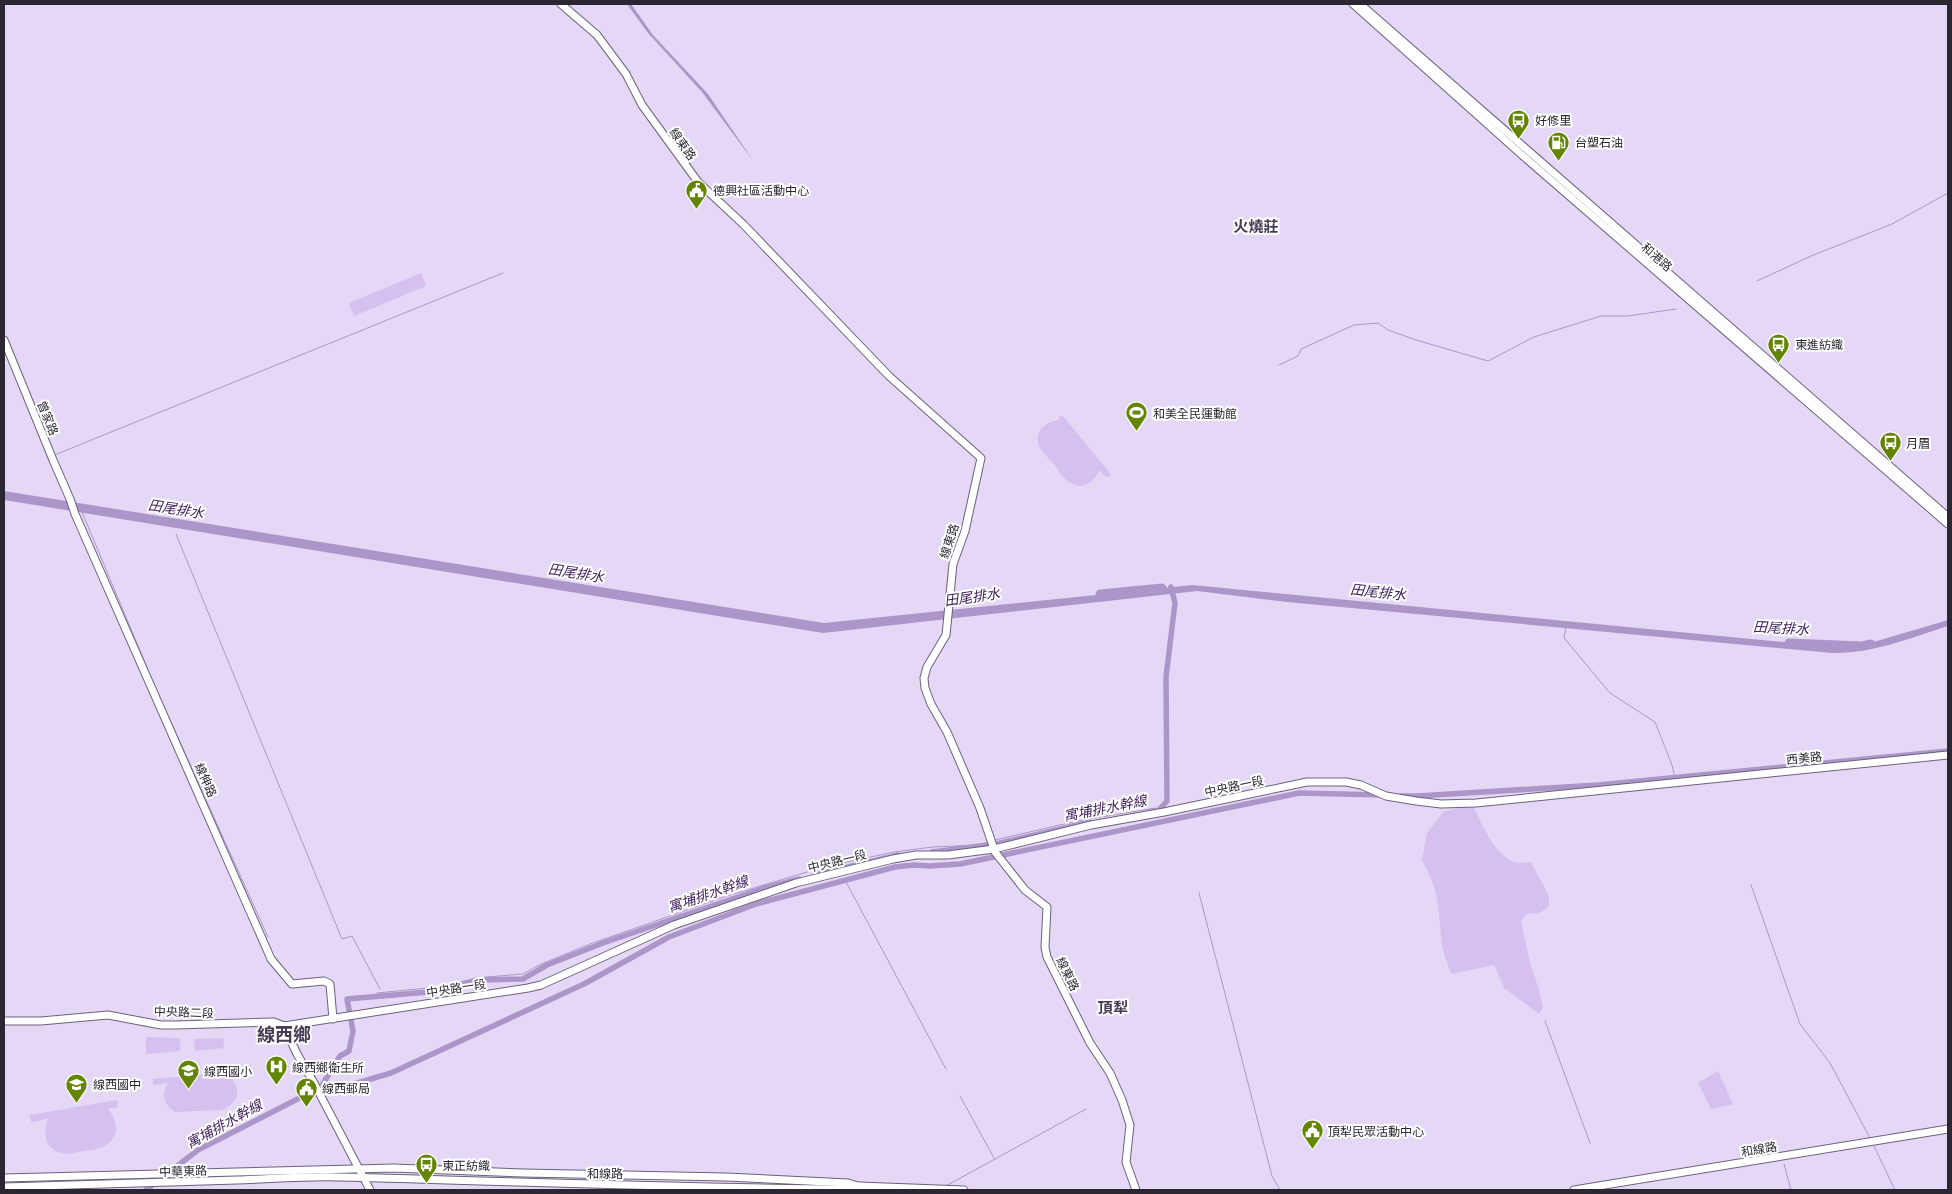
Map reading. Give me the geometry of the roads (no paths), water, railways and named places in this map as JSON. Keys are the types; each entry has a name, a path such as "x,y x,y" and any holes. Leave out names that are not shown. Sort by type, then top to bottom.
{"street":[{"name":"線東路","path":"561,4 597,35 626,74 642,105 698,182 743,224 889,376 981,458 965,531 953,564 946,634 927,667 924,678 925,688 931,704 947,732 980,808 994,848 1025,890 1047,907 1045,947 1047,957 1090,1043 1110,1073 1122,1100 1130,1125 1126,1162 1136,1190"},
{"name":"和港路","path":"1357,4 1948,524"},
{"name":"和港路","path":"1554,178 1948,517"},
{"name":"曾家路","path":"4,340 75,514"},
{"name":"線伸路","path":"75,514 271,958 292,984 324,981 330,984 333,1019"},
{"name":"西美路","path":"1386,796 1441,804 1476,803 1948,755"},
{"name":"中央路一段","path":"333,1019 535,986 674,925 796,883 893,859 948,855 994,848 1092,825 1307,782 1346,782 1361,785 1386,796"},
{"name":"中央路二段","path":"4,1021 41,1022 108,1015 161,1025 200,1026 274,1022 284,1026 333,1019"},
{"path":"284,1026 370,1190"},
{"name":"和線路","path":"1574,1190 1948,1129"},
{"name":"和線路","path":"358,1168 726,1177 848,1182 858,1186"},
{"name":"中華東路","path":"4,1178 358,1168"},
{"path":"523,1173 523,1181"},
{"name":"中華東路","path":"4,1187 336,1176 363,1178"},
{"name":"和線路","path":"363,1178 733,1188 847,1189 858,1186 964,1190"}],"waterway":[{"path":"1757,281 1811,256 1892,224 1948,193"},
{"path":"57,454 503,273"},
{"path":"1279,365 1298,356 1301,349 1354,325 1378,323 1388,330 1416,340 1488,361 1534,337 1601,316 1628,316 1676,309"},
{"path":"82,512 156,689 268,937"},
{"path":"176,534 342,939 352,936 380,989"},
{"name":"寓埔排水幹線","path":"1153,811 1158,811 1167,801 1166,677 1175,603 1171,587"},
{"name":"田尾排水","path":"1100,594 1162,588"},
{"path":"1566,626 1564,638 1610,693 1655,722 1672,765 1675,778"},
{"name":"田尾排水","path":"1789,643 1862,646 1871,644"},
{"path":"1400,796 1598,785 1948,751"},
{"path":"321,1087 347,1086 391,1073 584,984 669,937 756,904 895,867 960,864 1299,793 1383,795"},
{"name":"寓埔排水幹線","path":"995,840 1077,821 1156,808"},
{"name":"寓埔排水幹線","path":"932,852 996,844 1090,822"},
{"path":"377,993 447,986 475,978 523,974 539,965 590,944 727,896 824,867 894,852 933,847 978,845 989,842"},
{"name":"寓埔排水幹線","path":"815,875 898,855"},
{"name":"寓埔排水幹線","path":"146,1190 198,1150 321,1087 340,1056 349,1051 353,1031 347,999 428,992 480,980 523,979 547,965 603,943 764,888 799,879"},
{"path":"845,880 946,1069"},
{"path":"1751,885 1800,1024 1830,1063 1870,1138"},
{"path":"1199,893 1272,1176 1280,1190"},
{"path":"1545,1021 1590,1143"},
{"path":"960,1096 994,1158"},
{"path":"944,1187 1086,1109"},
{"path":"1873,1144 1895,1190"},
{"path":"1784,1164 1791,1190"}],"place":[{"name":"好修里","path":"1519,139"},
{"name":"台塑石油","path":"1559,161"},
{"name":"德興社區活動中心","path":"697,209"},
{"name":"東進紡織","path":"1779,363"},
{"name":"和美全民運動館","path":"1137,432"},
{"name":"月眉","path":"1890,462"},
{"name":"線西鄉衛生所","path":"276,1086"},
{"name":"線西國小","path":"188,1090"},
{"name":"線西國中","path":"77,1103"},
{"name":"線西郵局","path":"306,1107"},
{"name":"頂犁民眾活動中心","path":"1312,1150"},
{"name":"東正紡織","path":"426,1184"}],"district":[{"name":"火燒莊","path":"1256,226"},
{"name":"頂犁","path":"1113,1007"},
{"name":"線西鄉","path":"284,1034"}]}
